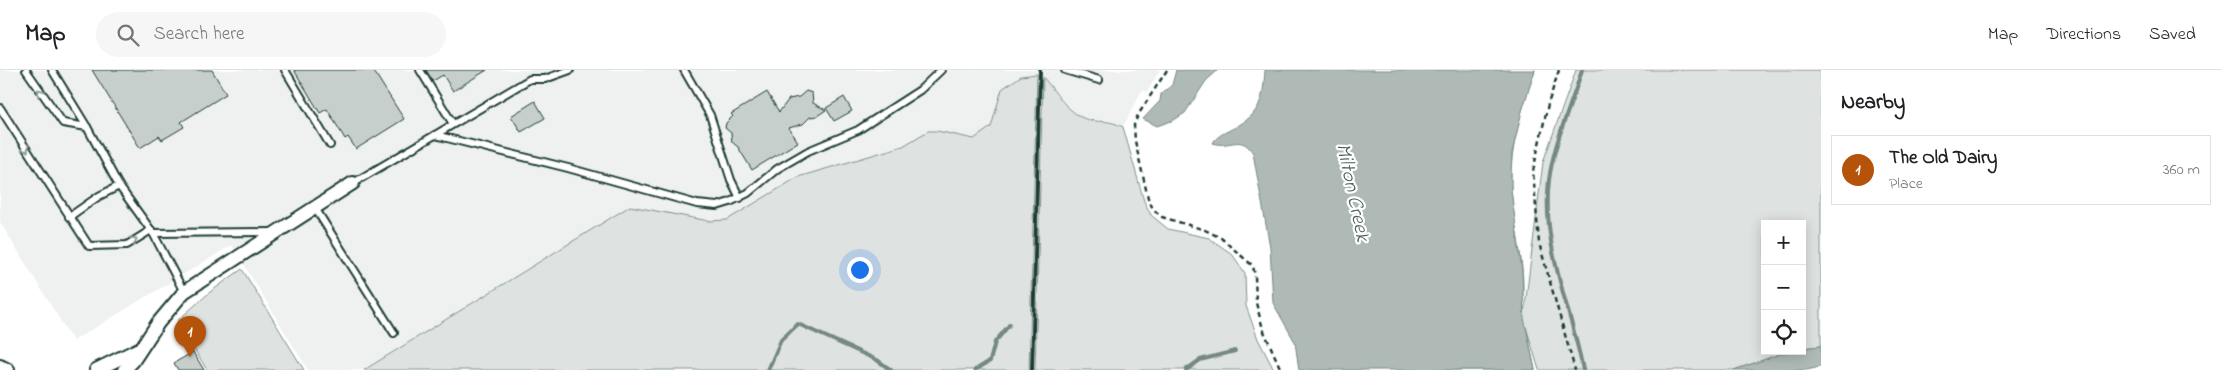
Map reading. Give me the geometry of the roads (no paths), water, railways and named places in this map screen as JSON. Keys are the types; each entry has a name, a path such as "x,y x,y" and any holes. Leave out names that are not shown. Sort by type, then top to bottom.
{"street":[{"path":"129,367 158,323 184,292 353,183"},
{"path":"96,370 141,348"},
{"path":"0,366 8,370"}],"lane":[{"path":"26,70 63,123 87,126"},
{"path":"52,70 87,126 120,186 152,232 184,292"},
{"path":"285,70 330,145"},
{"path":"420,70 452,124"},
{"path":"353,183 530,79 546,79 570,70"},
{"path":"684,70 710,114 734,187 740,198"},
{"path":"434,135 568,168 697,204 723,205 740,198 777,169 808,151 853,132 889,110 920,90 941,70"},
{"path":"1065,70 1099,80"},
{"path":"0,108 89,246 127,244 152,232 278,232"},
{"path":"69,217 99,196 120,186"},
{"path":"315,208 394,333"}],"water":[{"path":"1176,70 1218,70 1206,81 1185,113 1174,120 1157,126 1143,119 1160,101 1161,94 1172,85"},
{"name":"Milton Creek","path":"1265,70 1535,70 1522,111 1512,153 1511,190 1522,270 1524,318 1535,370 1299,370 1295,342 1273,303 1270,247 1253,153 1244,144 1213,143 1219,136 1247,120 1253,114 1261,100"},
{"path":"1821,346 1821,367 1806,370 1734,370 1777,355 1806,355 1806,348"}],"waterway":[{"path":"1582,70 1551,166 1548,205 1553,253 1583,370"},
{"path":"768,370 781,340 798,324 877,360 891,370"},
{"path":"975,370 990,361 995,342 1010,324"},
{"path":"1186,370 1200,360 1235,351"}],"railway":[{"path":"1032,370 1040,70"}],"place":[{"name":"The Old Dairy","path":"190,357"}]}
